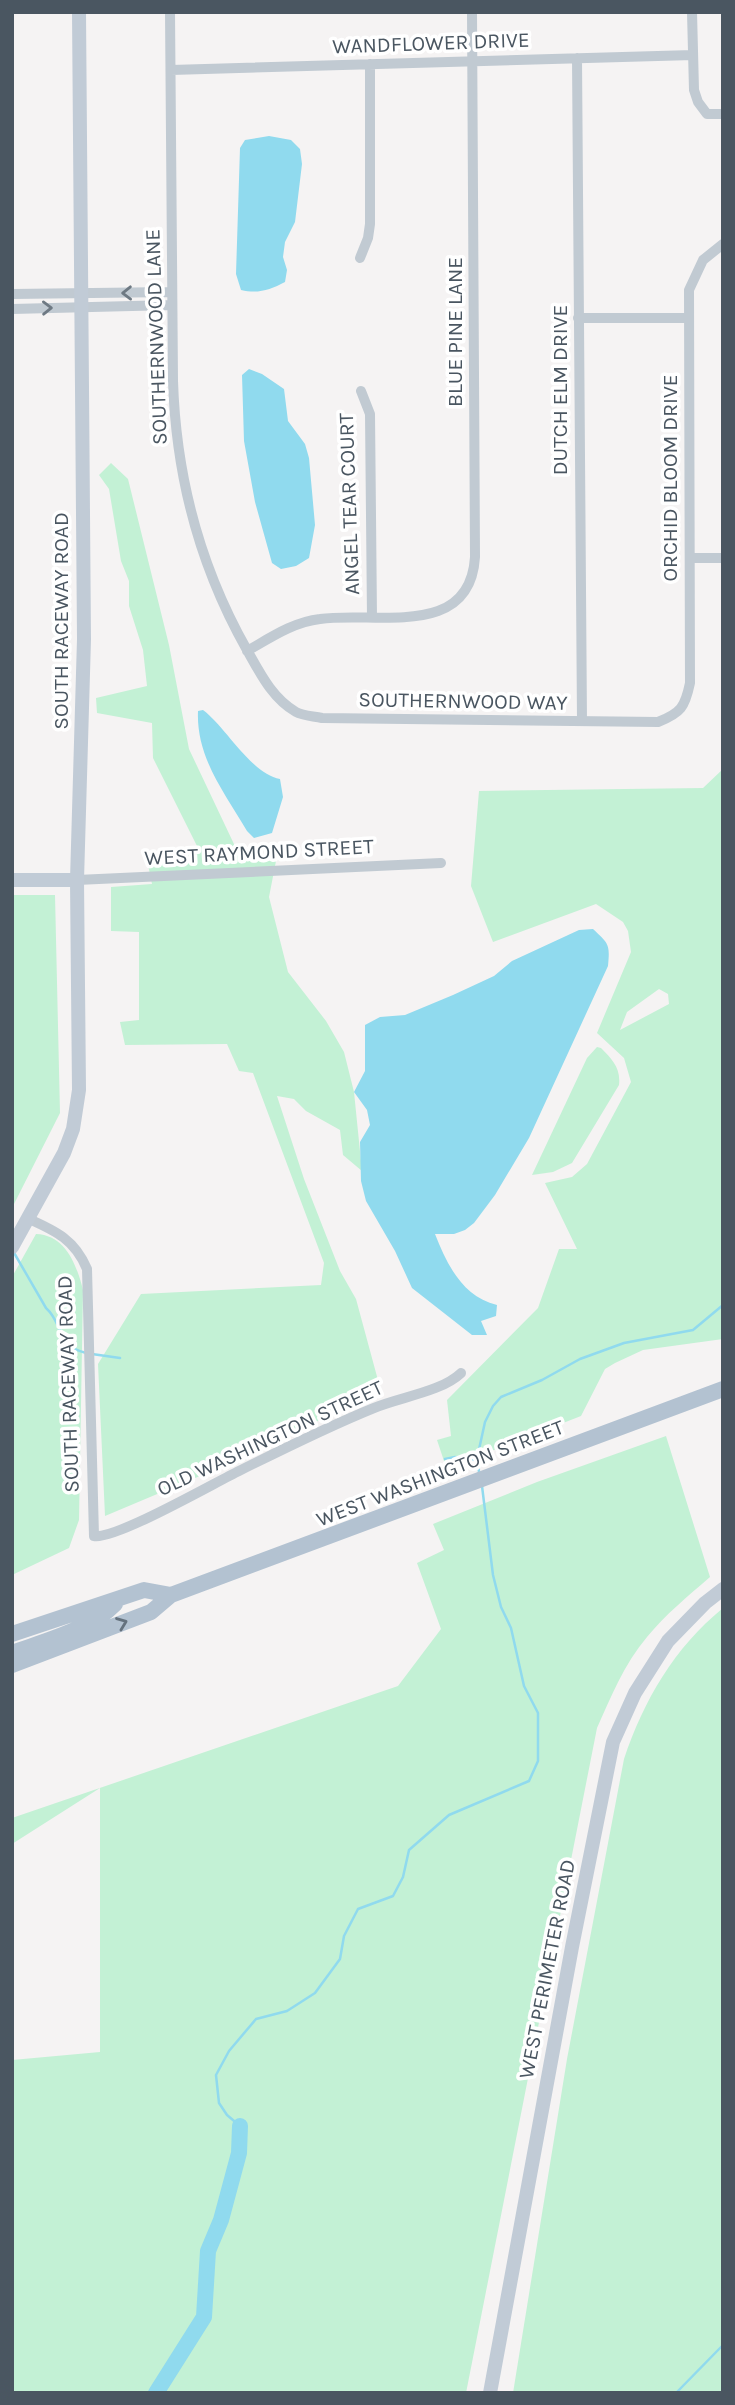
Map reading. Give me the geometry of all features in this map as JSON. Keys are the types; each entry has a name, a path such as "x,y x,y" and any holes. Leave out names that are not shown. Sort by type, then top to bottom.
{"main road":[{"name":"SOUTH RACEWAY ROAD","path":"12,1247 64,1153 79,1090 77,880 84,639 79,12"},
{"path":"12,880 77,880"},
{"name":"WEST WASHINGTON STREET","path":"12,1665 151,1612 171,1595 723,1389"},
{"name":"WEST PERIMETER ROAD","path":"490,2393 572,1947 613,1742 635,1693 668,1641 705,1603 723,1589"},
{"name":"WEST WASHINGTON STREET","path":"12,1634 144,1590 171,1595"},
{"path":"12,1653 108,1612 122,1597"}],"street":[{"name":"SOUTHERNWOOD LANE","path":"170,12 175,424 186,493 210,572 226,611 267,685"},
{"name":"BLUE PINE LANE","path":"372,617 424,616 448,607 458,598 470,579 475,557 472,12"},
{"path":"692,12 694,90 707,114 723,114"},
{"name":"WANDFLOWER DRIVE","path":"171,70 693,55"},
{"name":"DUTCH ELM DRIVE","path":"576,58 582,721"},
{"path":"360,258 370,225 370,64"},
{"name":"ORCHID BLOOM DRIVE","path":"670,717 686,704 690,683 689,289 703,260 723,244"},
{"path":"12,309 172,292"},
{"path":"12,294 172,306"},
{"path":"578,318 689,318"},
{"name":"ANGEL TEAR COURT","path":"361,391 370,414 372,617"},
{"path":"690,558 723,558"},
{"path":"247,651 278,633 307,621 372,617"},
{"name":"SOUTHERNWOOD WAY","path":"267,685 285,705 299,714 321,718 658,722 670,717"},
{"name":"WEST RAYMOND STREET","path":"77,880 441,863"},
{"name":"SOUTH RACEWAY ROAD","path":"29,1219 61,1234 73,1245 83,1260 88,1279 94,1536"},
{"name":"OLD WASHINGTON STREET","path":"94,1536 104,1536 133,1523 304,1438 389,1402 451,1382 461,1373"}],"green space":[{"path":"111,463 128,479 169,645 189,749 242,861 276,861 269,897 288,972 326,1021 344,1052 354,1092 362,1171 343,1155 340,1130 306,1111 294,1099 277,1096 304,1179 340,1271 356,1299 382,1395 283,1435 219,1468 105,1516 98,1364 141,1294 321,1285 324,1263 253,1073 239,1071 227,1044 125,1045 120,1022 139,1020 139,932 111,931 111,887 152,884 146,855 199,850 153,758 152,723 97,713 96,698 147,686 143,650 129,606 129,581 121,561 109,489 99,475"},
{"path":"723,769 723,1339 643,1350 605,1369 581,1416 463,1462 458,1460 445,1464 437,1440 451,1436 447,1400 538,1308 559,1249 577,1249 545,1183 572,1177 587,1164 631,1082 624,1058 597,1033 631,952 628,931 623,922 596,904 493,942 471,886 479,791 703,788","holes":["659,989 668,994 669,1004 620,1030 627,1012"]},
{"path":"12,895 55,895 60,1113 12,1208"},
{"path":"597,1047 615,1064 619,1085 572,1163 553,1172 532,1175 587,1058"},
{"path":"36,1234 55,1240 68,1253 83,1290 79,1520 69,1548 12,1575 12,1277"},
{"path":"666,1436 710,1577 669,1613 639,1647 619,1681 597,1728 466,2393 12,2393 12,2060 100,2052 100,1788 12,1844 12,1818 398,1686 441,1629 417,1563 444,1550 433,1524 537,1482"},
{"path":"723,1608 723,2393 513,2393 567,2059 624,1759 641,1716 663,1676 690,1640"}],"water":[{"path":"269,136 291,140 300,149 302,164 295,222 285,242 285,282 253,292 241,290 236,274 240,148 245,140"},
{"path":"249,369 262,374 284,389 288,421 305,444 309,458 315,525 309,558 296,566 281,569 272,563 255,502 244,441 242,375"},
{"path":"203,710 259,768 280,779 283,797 272,833 254,838 221,789 202,744 198,711"},
{"path":"593,929 607,945 608,966 529,1138 495,1195 474,1223 454,1234 435,1234 458,1278 475,1295 497,1305 496,1316 481,1321 487,1335 472,1335 412,1288 395,1251 366,1201 361,1181 360,1142 370,1125 367,1110 354,1092 365,1071 365,1025 380,1017 405,1015 453,995 494,976 512,961 579,930"}],"waterway":[{"path":"13,1251 65,1340 76,1350 86,1353"},
{"path":"479,1473 478,1454 485,1422 501,1397 542,1380 580,1359 624,1343 693,1330 723,1305"},
{"path":"92,1354 120,1358"},
{"path":"445,1459 455,1457 476,1460"},
{"path":"240,2126 227,2115 219,2103 216,2075 229,2051 256,2019 287,2011 315,1993 340,1959 344,1936 358,1909 393,1896 403,1877 409,1850 449,1815 529,1781 538,1761 538,1713 524,1686 511,1628 501,1607 493,1575 482,1486"},
{"path":"156,2393 204,2317 208,2251 221,2220 239,2153 240,2126"},
{"path":"676,2393 723,2345"}]}
